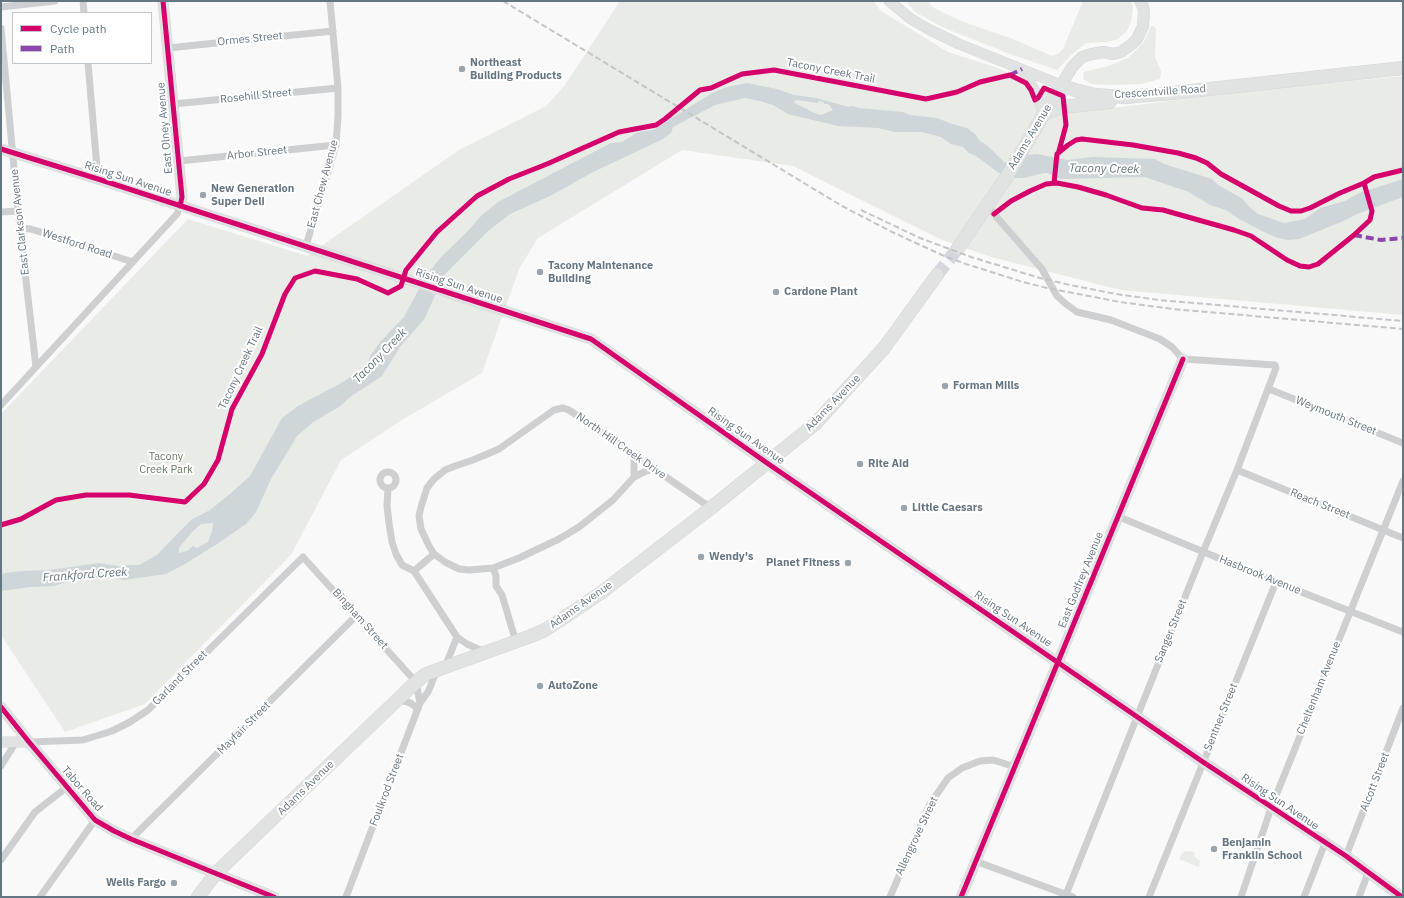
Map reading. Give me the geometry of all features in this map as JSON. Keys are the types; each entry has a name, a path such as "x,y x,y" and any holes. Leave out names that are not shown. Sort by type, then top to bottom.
{"highway":[{"name":"Crescentville Road","path":"1061,85 1087,93 1104,96 1125,97 1403,68"},
{"name":"Adams Avenue","path":"958,248 1006,178 1061,85"},
{"path":"1044,114 1061,107 1124,101 1172,93"},
{"name":"Adams Avenue","path":"198,897 216,873 426,674 487,653 545,630 602,592 767,464 815,424 884,348 937,275"}],"main road":[{"name":"East Olney Avenue","path":"163,1 182,197 180,206"},
{"path":"1061,85 1077,61 1087,55 1103,52 1113,54 1120,52 1126,49 1137,39 1144,20 1143,6 1140,1"},
{"name":"Crescentville Road","path":"890,2 911,19 930,30 959,44 1061,85"},
{"path":"1022,69 1035,91 1044,114"},
{"name":"Rising Sun Avenue","path":"1,149 591,339 767,464 1203,762 1324,843 1346,856 1402,897"},
{"name":"East Godfrey Avenue","path":"961,897 1183,359"},
{"name":"Tabor Road","path":"1,707 95,820 131,839 274,897"},
{"path":"1,742 29,742"}],"street":[{"path":"1,7 55,1"},
{"path":"83,1 84,12"},
{"name":"East Chew Avenue","path":"306,246 336,145 338,88 330,1"},
{"name":"East Clarkson Avenue","path":"1,28 18,211 36,368"},
{"name":"Ormes Street","path":"168,48 333,31"},
{"path":"88,64 98,179"},
{"name":"Rosehill Street","path":"173,104 338,88"},
{"name":"Arbor Street","path":"178,160 336,145"},
{"path":"1,405 177,214 180,206"},
{"path":"987,206 1042,268 1057,296 1066,304 1077,312 1111,320 1160,339 1172,347 1183,359"},
{"path":"1,212 18,211"},
{"name":"Westford Road","path":"20,228 32,229 133,262"},
{"name":"Sanger Street","path":"1068,896 1137,716 1276,371 1275,365 1183,359"},
{"name":"Weymouth Street","path":"1269,389 1403,443"},
{"name":"North Hill Creek Drive","path":"434,554 425,540 421,529 419,516 423,496 434,479 445,470 499,449 531,428 554,410 563,408 569,410 711,508"},
{"path":"634,455 634,477"},
{"path":"414,571 434,554 445,562 460,569 477,570 493,568 519,558 559,539 579,527 613,500 634,477 646,471 655,470"},
{"name":"Reach Street","path":"1237,470 1403,538"},
{"name":"Cheltenham Avenue","path":"1241,897 1271,808 1403,481"},
{"path":"388,488 387,506 392,542 402,565 414,571 457,638 487,653"},
{"name":"Hasbrook Avenue","path":"1118,516 1276,582 1403,632"},
{"name":"Bingham Street","path":"303,557 416,682"},
{"name":"Garland Street","path":"29,742 83,740 112,731 130,722 148,710 303,557"},
{"path":"493,568 496,576 496,586 502,595 516,642"},
{"name":"Sentner Street","path":"1149,897 1276,582"},
{"name":"Mayfair Street","path":"131,839 356,616"},
{"name":"Foulkrod Street","path":"346,897 419,706 457,638"},
{"path":"397,700 419,706 416,682"},
{"name":"Alcott Street","path":"1346,856 1403,708"},
{"path":"1,766 16,742"},
{"name":"Allengrove Street","path":"890,897 930,804 948,778 962,768 980,761 993,760 1015,767"},
{"path":"1,860 36,812 67,787"},
{"path":"40,897 95,820"},
{"path":"1304,897 1324,843"},
{"path":"975,861 1068,896"},
{"path":"1359,897 1368,873"}],"green space":[{"name":"Tacony Creek Park","path":"620,1 873,1 881,11 948,52 998,68 1087,111 1269,89 1403,76 1403,315 1121,290 991,257 940,239 793,166 682,150 538,238 519,269 482,373 402,420 341,460 291,555 145,704 65,732 1,635 1,414 188,219 307,256 459,150 546,106 565,85"},
{"path":"906,1 927,1 934,8 950,16 1013,39 1052,56 1058,54 1063,49 1083,1 1132,1 1133,8 1131,22 1127,31 1118,39 1107,42 1086,43 1071,55 1057,70 1010,54 942,27 915,12"},
{"path":"1151,26 1154,26 1156,29 1155,57 1161,71 1160,79 1141,84 1110,85 1092,84 1083,79 1084,72 1108,66 1128,58 1144,42"},
{"path":"1185,851 1194,852 1195,857 1200,861 1199,867 1179,859"}],"water":[{"path":"747,83 777,89 794,95 816,98 849,107 853,106 859,108 903,112 910,115 937,118 967,128 1005,163 1020,156 1037,154 1067,160 1093,157 1155,159 1164,164 1212,179 1218,185 1243,199 1248,206 1258,214 1284,223 1305,219 1320,208 1345,201 1359,193 1403,179 1403,197 1357,214 1299,239 1288,240 1275,237 1262,231 1239,219 1226,210 1210,205 1189,192 1145,177 1061,179 1048,173 1044,173 1024,178 1012,178 999,173 976,156 969,153 963,147 951,144 941,137 922,132 894,132 878,128 838,126 788,114 773,105 745,98 715,105 673,127 671,133 661,140 593,172 550,196 510,214 488,231 444,275 425,318 400,347 382,376 350,397 339,407 313,422 297,436 271,479 256,512 246,524 217,544 166,574 124,580 108,576 98,578 88,575 74,581 54,586 30,587 1,591 1,575 5,573 49,570 99,563 124,567 127,565 139,565 157,555 191,520 210,510 250,476 282,418 298,406 343,382 366,367 371,355 380,342 404,317 426,276 441,257 482,215 498,202 611,143 622,142 638,132 653,130 712,93 727,87","holes":["797,100 817,103 819,101 824,102 824,104 828,104 833,110 821,115 793,102","213,523 212,532 208,542 197,548 193,546 187,551 179,553 179,548 192,532 201,524"]}],"tunnel":[{"path":"937,275 958,248"}],"railway":[{"path":"503,1 842,206 892,232 942,255 966,264 1047,288 1120,302 1173,309 1403,329"},
{"path":"861,210 920,238 971,257 1040,278 1070,285 1116,294 1159,300 1403,321"}],"marked path":[{"path":"1010,75 1022,69"},
{"path":"1354,235 1381,240 1403,238"}],"cycle path":[{"path":"163,1 182,197 180,206"},
{"name":"Tacony Creek Trail","path":"1,525 21,519 56,500 86,495 129,495 185,502 204,484 218,460 232,409 262,354 285,294 295,278 315,271 357,279 388,293 401,286 406,270 437,232 477,196 509,179 619,132 656,125 700,90 711,88 742,74 774,70 926,99 957,92 980,82 1010,75 1026,83 1035,100 1044,88 1063,96 1066,125 1059,151"},
{"path":"1054,183 1057,154 1076,140 1082,139 1133,145 1178,153 1196,158 1207,163 1221,174 1291,211 1301,211 1310,208 1374,177 1403,170"},
{"path":"1,149 591,339 767,463 1203,762 1346,856 1402,897"},
{"path":"994,214 1011,201 1030,191 1046,184 1057,183 1106,195 1142,208 1163,210 1234,230 1251,236 1287,260 1300,266 1309,267 1318,264 1370,220 1372,211 1364,183"},
{"path":"961,897 1183,359"},
{"path":"1,707 95,820 131,839 274,897"}],"place":[{"name":"Northeast Building Products","path":"462,69"},
{"name":"New Generation Super Deli","path":"203,195"},
{"name":"Tacony Maintenance Building","path":"540,272"},
{"name":"Cardone Plant","path":"776,292"},
{"name":"Forman Mills","path":"945,386"},
{"name":"Rite Aid","path":"860,464"},
{"name":"Little Caesars","path":"904,508"},
{"name":"Wendy's","path":"701,557"},
{"name":"Planet Fitness","path":"848,563"},
{"name":"AutoZone","path":"540,686"},
{"name":"Benjamin Franklin School","path":"1214,849"},
{"name":"Wells Fargo","path":"174,883"}],"water label":[{"name":"Tacony Creek","path":"1104,169"},
{"name":"Tacony Creek","path":"380,356"},
{"name":"Frankford Creek","path":"85,575"}]}
